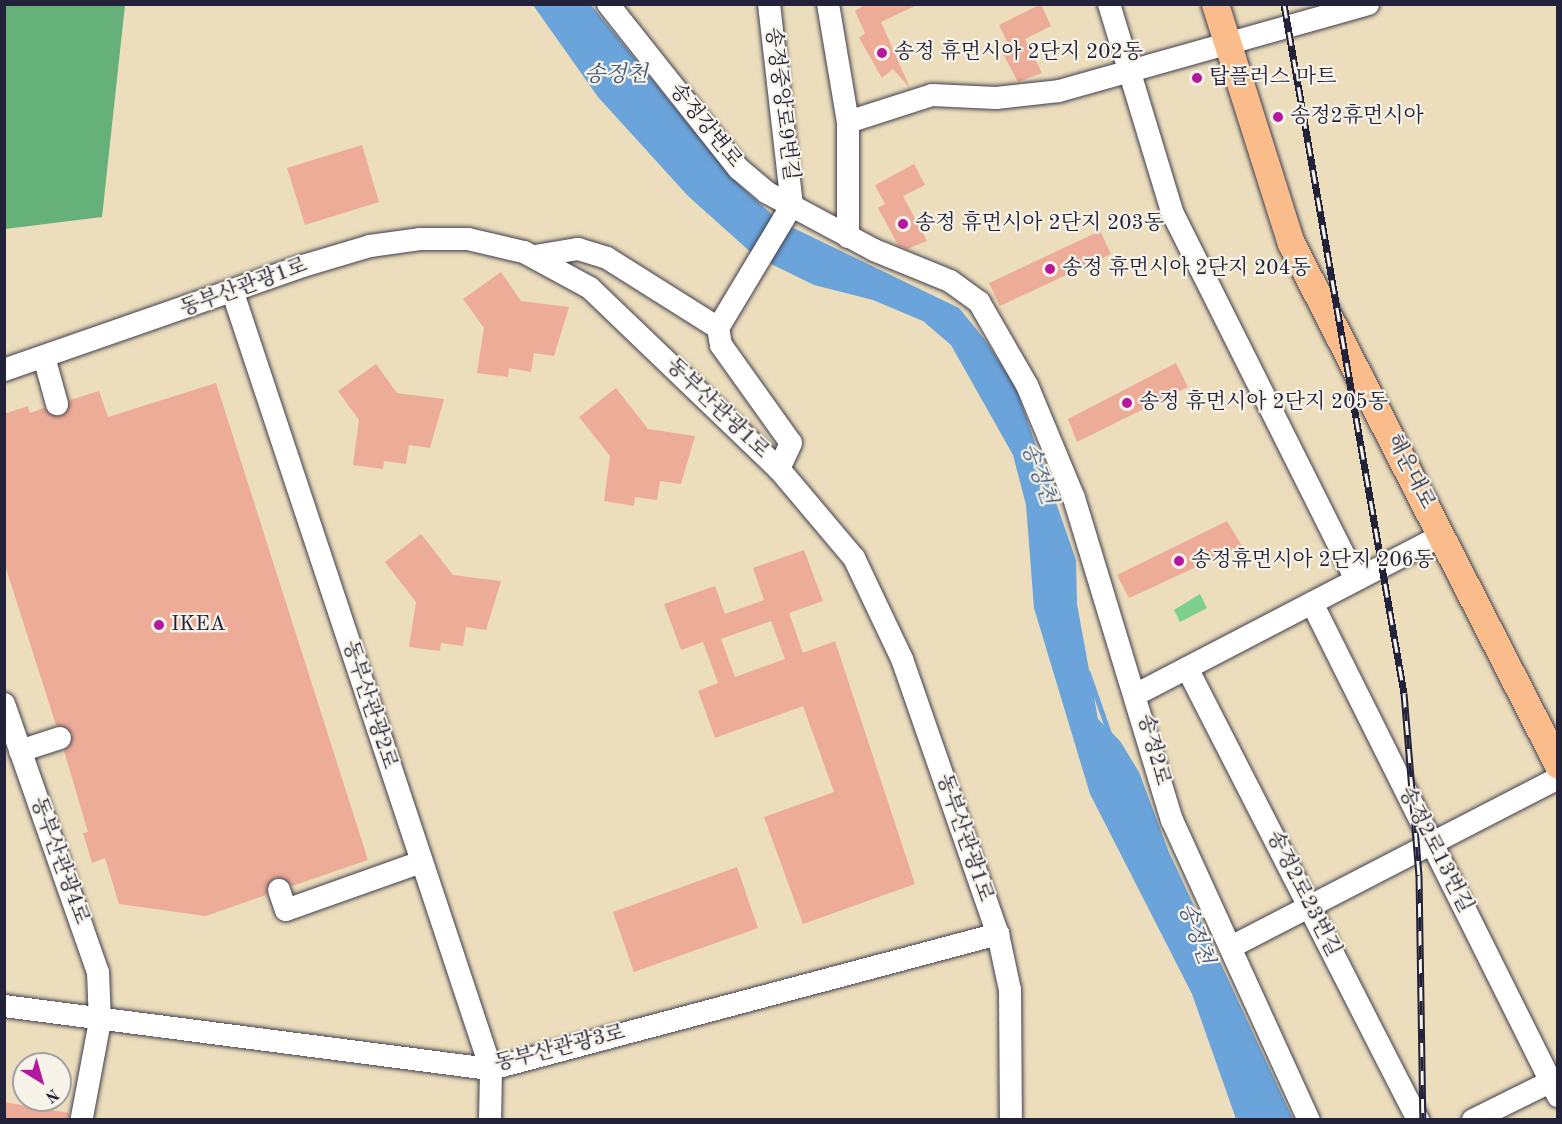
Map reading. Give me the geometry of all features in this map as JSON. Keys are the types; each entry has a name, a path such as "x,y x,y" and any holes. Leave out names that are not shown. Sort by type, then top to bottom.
{"main road":[{"name":"해운대로","path":"1215,4 1281,222 1557,765"}],"street":[{"name":"송정강변로","path":"608,4 739,170 790,210 950,281 979,302 1027,385 1074,498 1137,694"},
{"name":"송정중앙로9번길","path":"769,4 790,210"},
{"path":"828,4 848,122 848,237"},
{"path":"1109,4 1127,70 1173,214 1356,580"},
{"path":"848,122 932,95 1018,97 1127,70 1368,4"},
{"path":"779,469 791,443 721,345 723,320 790,210"},
{"name":"동부산관광1로","path":"4,370 370,246 420,239 468,239 535,256 590,288 616,310 779,469 854,558 902,659 998,934 1010,990 1011,1119"},
{"path":"535,256 578,249 607,258 723,320"},
{"name":"동부산관광2로","path":"233,293 491,1069 490,1119"},
{"path":"44,357 57,404"},
{"name":"송정2로","path":"1309,1119 1172,820 1137,694 1442,535"},
{"name":"송정2로13번길","path":"1312,603 1555,1085"},
{"name":"송정2로23번길","path":"1187,668 1418,1119"},
{"name":"동부산관광4로","path":"4,704 98,972 100,1021 82,1117"},
{"path":"20,751 60,738"},
{"path":"1231,946 1557,778"},
{"path":"279,890 286,910 421,862"},
{"name":"동부산관광3로","path":"4,1006 100,1021 491,1069 998,934"},
{"path":"1473,1119 1555,1085"}],"green space":[{"path":"4,5 125,5 102,217 5,229"},
{"path":"1200,594 1207,608 1180,622 1174,610"}],"water":[{"name":"송정천","path":"533,5 591,5 736,182 779,221 959,308 986,341 1016,388 1076,560 1077,604 1098,719 1120,741 1139,772 1168,850 1293,1119 1236,1119 1192,994 1090,794 1034,608 1026,505 1013,455 951,345 923,321 873,300 814,285 755,256 688,196 598,97"}],"building":[{"name":"송정 휴먼시아 2단지 202동","path":"866,4 919,4 881,22 910,88 893,69 882,78 859,38 865,33 855,11"},
{"path":"1041,4 1051,26 1025,39 1042,73 1018,82 1003,54 1011,50 999,25"},
{"path":"362,145 379,202 305,225 287,168"},
{"name":"송정 휴먼시아 2단지 203동","path":"914,164 925,185 903,196 927,241 907,249 898,245 878,208 885,204 875,185"},
{"name":"송정 휴먼시아 2단지 204동","path":"1100,231 1111,254 1000,306 989,283"},
{"path":"501,272 521,301 569,307 554,356 534,353 531,372 509,368 508,377 477,373 484,328 463,299"},
{"name":"송정 휴먼시아 2단지 205동","path":"1176,363 1188,387 1077,442 1068,419"},
{"path":"376,364 397,393 444,399 430,448 409,445 406,464 384,461 383,469 353,465 359,420 338,391"},
{"name":"IKEA","path":"216,383 368,860 292,886 275,877 266,895 206,916 119,904 105,858 92,863 83,833 88,832 64,751 73,734 56,725 4,562 4,414 28,406 30,413 44,408 60,417 70,400 99,391 108,417"},
{"path":"616,388 648,429 695,436 681,484 660,481 657,500 635,497 634,506 604,501 610,456 579,417"},
{"name":"송정휴먼시아 2단지 206동","path":"1227,521 1242,546 1129,598 1117,575"},
{"path":"421,534 453,575 501,581 486,630 466,627 463,646 441,643 440,651 409,647 416,602 385,562"},
{"path":"804,550 823,601 789,613 803,653 835,641 915,884 803,924 764,817 834,792 803,706 715,738 698,691 718,683 703,642 681,650 664,604 715,586 725,614 764,600 753,568","holes":["771,621 785,659 735,677 721,639"]},
{"path":"737,867 758,928 634,972 613,912"},
{"path":"4,1102 12,1103 12,1112 69,1113 69,1119 4,1119"}],"waterway":[{"name":"송정천","path":"1088,672 1109,732"}],"railway":[{"path":"1284,4 1404,693 1419,875 1423,1120"}],"place":[{"name":"송정 휴먼시아 2단지 202동","path":"882,53"},
{"name":"탑플러스 마트","path":"1197,78"},
{"name":"송정2휴먼시아","path":"1278,117"},
{"name":"송정 휴먼시아 2단지 203동","path":"903,224"},
{"name":"송정 휴먼시아 2단지 204동","path":"1050,269"},
{"name":"송정 휴먼시아 2단지 205동","path":"1127,403"},
{"name":"송정휴먼시아 2단지 206동","path":"1179,561"},
{"name":"IKEA","path":"159,625"}]}
